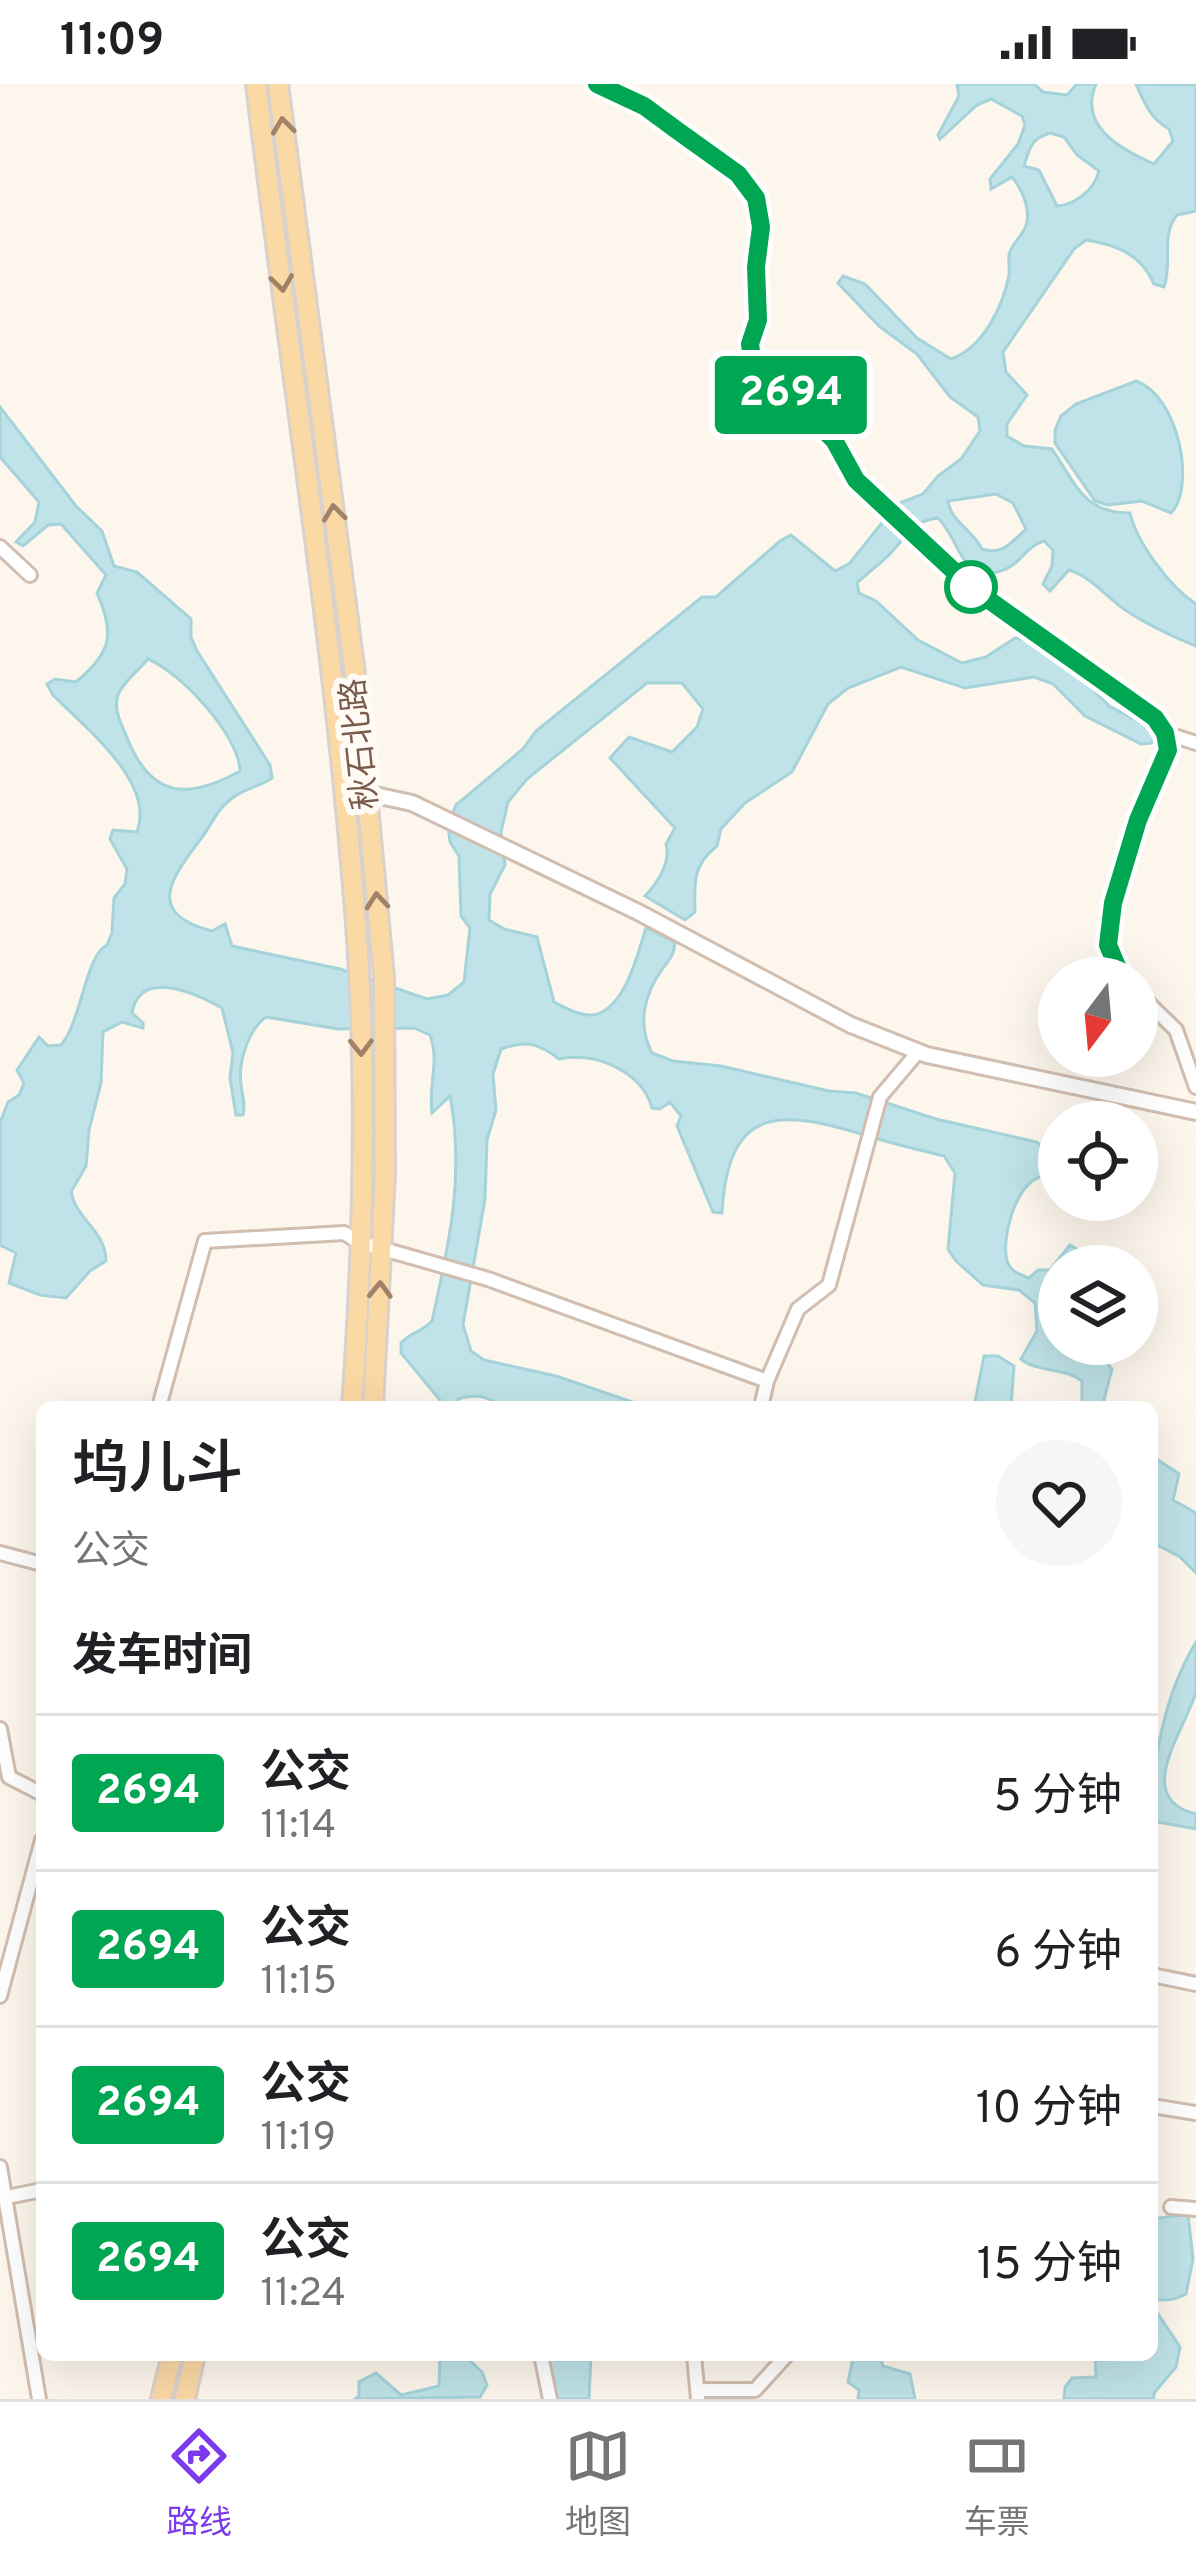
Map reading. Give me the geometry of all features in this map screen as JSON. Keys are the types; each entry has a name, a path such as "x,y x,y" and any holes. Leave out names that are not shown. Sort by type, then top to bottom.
{"main road":[{"name":"秋石北路","path":"256,84 317,546 355,901 362,1044 352,1401"},
{"name":"秋石北路","path":"278,84 354,666 384,977 382,1246 373,1401"},
{"path":"161,2399 170,2361"},
{"path":"185,2399 194,2361"}],"street":[{"path":"597,84 644,106 738,174 756,198 761,227 752,359 834,440 856,480 972,588 1155,718 1165,733 1164,766 1138,820 1113,903 1108,945 1113,957"},
{"path":"0,547 30,575"},
{"path":"1165,733 1196,743"},
{"path":"344,788 412,803 638,912 851,1025 918,1052 1196,1112"},
{"path":"1158,1012 1176,1030 1196,1088"},
{"path":"762,1401 798,1309 829,1285 880,1097 918,1052"},
{"path":"161,1401 205,1241 344,1233 767,1381"},
{"path":"0,1553 36,1562"},
{"path":"0,1729 9,1777 36,1791"},
{"path":"0,1996 36,1862"},
{"path":"1158,1976 1196,1984"},
{"path":"1158,2107 1196,2113"},
{"path":"0,2167 39,2399"},
{"path":"3,2198 36,2191"},
{"path":"1171,2207 1196,2209"},
{"path":"0,2288 20,2286"},
{"path":"542,2361 550,2399"},
{"path":"695,2361 698,2395 755,2390 782,2361"}],"water":[{"path":"957,84 1034,84 1043,92 1067,95 1077,84 1096,84 1092,99 1097,124 1116,143 1154,164 1173,141 1136,84 1196,85 1196,211 1177,215 1172,223 1164,287 1154,284 1127,253 1086,240 1074,249 1003,352 1006,372 1027,395 1007,424 1007,436 1024,446 1052,449 1091,502 1130,513 1156,563 1196,604 1196,646 1134,615 1077,573 1069,570 1050,591 1043,584 1053,550 1044,541 1006,569 980,572 964,559 938,518 910,531 857,583 859,593 876,601 918,640 962,663 986,657 1015,638 1027,640 1084,680 1109,706 1152,729 1156,736 1151,743 1141,744 1085,716 1053,684 1034,677 965,688 901,667 848,688 828,704 792,772 745,803 721,829 717,846 697,875 695,912 685,920 645,896 662,872 666,844 675,828 610,758 629,737 672,752 697,727 703,709 682,683 647,683 527,779 508,802 501,832 505,865 490,894 489,920 537,937 554,1002 589,1015 600,1013 617,998 646,928 675,942 645,1009 652,1053 673,1061 856,1093 936,1119 1037,1142 1038,1178 1017,1201 1008,1227 1007,1261 1029,1278 1038,1270 1038,1365 1109,1365 1112,1369 1104,1401 1082,1401 1082,1381 1021,1359 1037,1331 1035,1303 1019,1290 983,1285 948,1249 955,1173 944,1156 812,1122 766,1123 749,1133 736,1150 722,1213 713,1212 677,1126 681,1116 670,1102 652,1108 638,1084 601,1061 559,1059 525,1044 501,1049 493,1074 496,1110 487,1140 485,1199 463,1325 471,1351 484,1360 556,1376 629,1401 492,1401 475,1396 440,1401 401,1353 401,1343 432,1321 453,1209 454,1125 450,1096 432,1113 430,1035 414,1028 338,1029 266,1017 246,1047 240,1075 244,1110 243,1115 236,1115 230,1078 233,1053 222,1008 171,988 146,991 137,999 132,1013 143,1028 122,1022 103,1032 101,1083 86,1166 71,1192 101,1241 106,1261 66,1298 40,1295 9,1283 16,1253 0,1245 0,1123 8,1102 19,1095 24,1083 17,1070 39,1037 48,1046 61,1045 68,1034 93,962 112,933 114,898 125,884 127,869 110,839 113,830 137,832 140,813 127,775 47,684 55,679 76,682 103,651 108,631 97,593 106,575 61,524 48,525 23,546 16,542 35,522 39,502 0,457 0,407 76,506 102,531 114,566 137,572 191,619 197,651 270,765 272,778 226,803 182,866 170,892 177,914 212,931 225,924 232,946 340,969 427,999 448,995 464,982 470,928 461,916 459,856 450,842 448,826 456,805 523,749 536,731 702,597 716,597 780,541 791,535 835,571 850,563 897,504 923,494 961,459 980,431 978,417 950,397 917,354 879,326 838,283 843,276 865,284 917,338 951,359 982,336 1006,287 1010,251 1027,217 1023,195 1012,177 991,189 990,179 1018,144 1025,125 1022,116 991,99 977,105 940,139 959,96","holes":["1050,133 1064,137 1077,155 1099,171 1083,195 1057,206 1039,170 1024,166 1030,149","996,494 1013,503 1026,529 1001,549 989,551 953,515 948,501","148,659 219,723 240,771 188,789 160,783 148,773 119,718 118,695"]},
{"path":"1136,381 1163,404 1179,443 1182,484 1171,513 1142,501 1108,505 1095,501 1055,443 1061,416 1076,404"},
{"path":"984,1356 998,1356 1014,1366 1011,1401 975,1401"},
{"path":"1158,1460 1179,1474 1173,1500 1196,1513 1196,1573 1158,1545"},
{"path":"1196,1642 1196,1692 1174,1743 1165,1779 1167,1794 1177,1806 1196,1814 1196,1829 1158,1822 1158,1752 1185,1662"},
{"path":"1188,2214 1193,2259 1186,2294 1169,2300 1158,2299 1158,2218"},
{"path":"1158,2314 1180,2347 1176,2367 1154,2399 1064,2399 1072,2378 1096,2377 1095,2361 1158,2361"},
{"path":"440,2361 470,2361 487,2385 480,2397 355,2399 359,2382 376,2373 401,2395 439,2386"},
{"path":"549,2361 591,2361 589,2399 557,2399"},
{"path":"852,2361 882,2361 883,2366 910,2374 915,2399 858,2399 859,2390 848,2382"}],"bus line":[{"name":"2694","path":"597,84 644,106 738,174 756,198 761,227 752,359 812,414 834,440 856,480 972,588 1155,718 1165,733 1164,766 1138,820 1113,903 1108,945 1112,957"}]}
